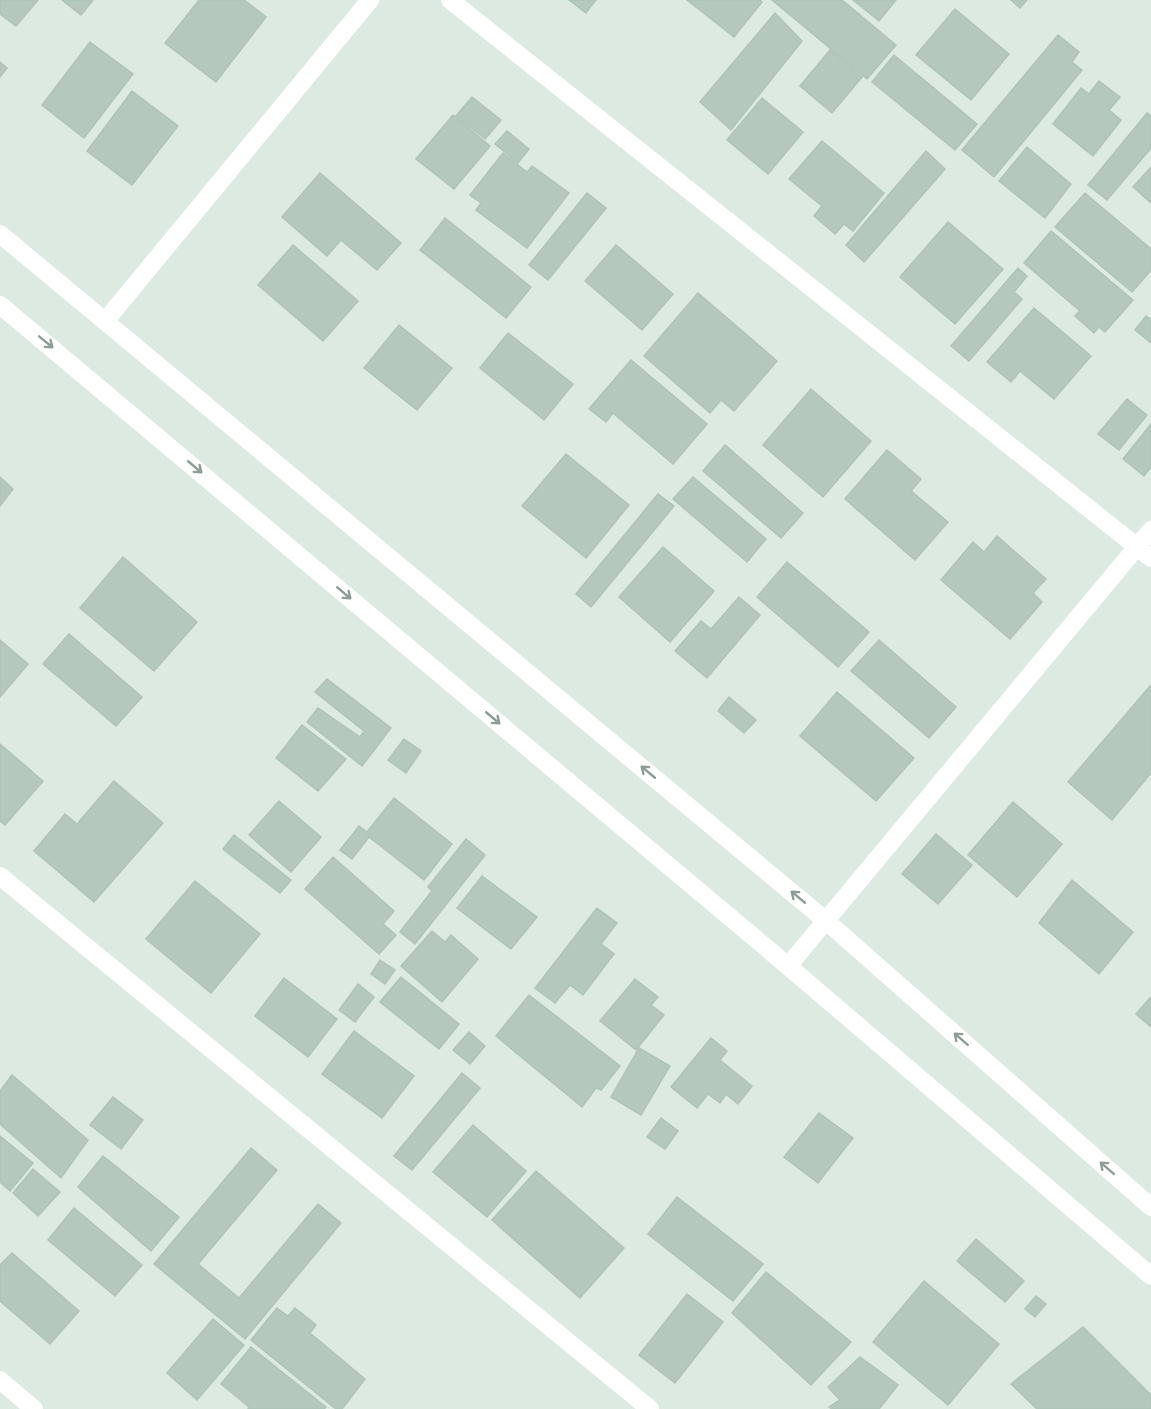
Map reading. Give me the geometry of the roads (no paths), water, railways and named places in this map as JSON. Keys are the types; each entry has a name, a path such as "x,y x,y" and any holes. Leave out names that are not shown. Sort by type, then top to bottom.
{"street":[{"path":"106,320 370,0"},
{"path":"450,0 1144,553"},
{"path":"0,234 825,920 1151,1207"},
{"path":"0,305 788,966 1151,1276"},
{"path":"788,966 825,920 1144,553 1151,530"},
{"path":"0,876 650,1409"},
{"path":"0,1380 34,1409"}]}
